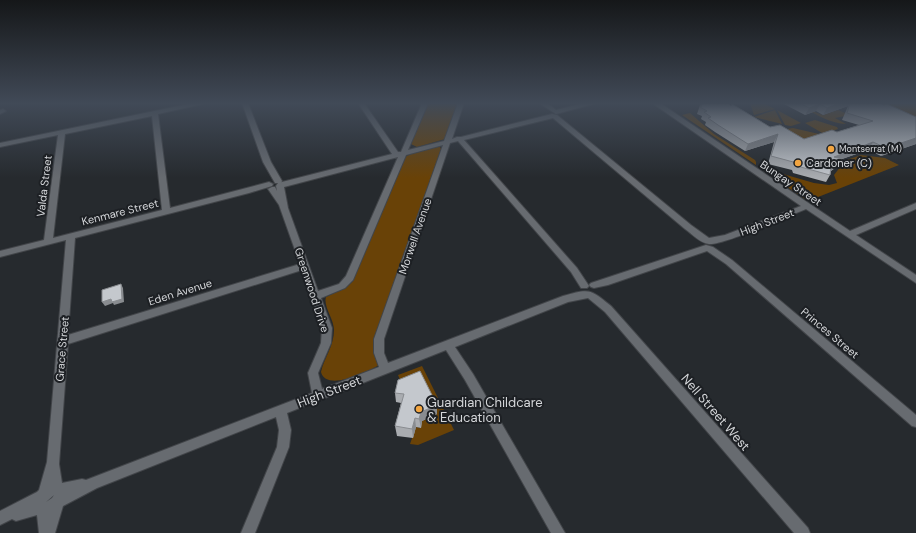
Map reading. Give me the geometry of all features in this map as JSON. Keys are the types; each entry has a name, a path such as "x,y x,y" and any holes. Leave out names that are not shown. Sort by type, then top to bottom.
{"street":[{"path":"0,145 82,128"},
{"path":"157,128 166,211"},
{"name":"Greenwood Drive","path":"254,128 267,162 280,183 284,208 328,332 326,343 313,373 318,395"},
{"path":"380,128 400,154"},
{"path":"316,296 342,286 350,278 400,154 413,128"},
{"name":"Morwell Avenue","path":"385,369 378,349 379,339 452,128"},
{"path":"280,183 499,128"},
{"name":"Princes Street","path":"571,128 916,422"},
{"name":"Bungay Street","path":"692,128 916,280"},
{"name":"Valda Street","path":"48,242 62,132"},
{"name":"Nell Street West","path":"459,138 803,533"},
{"name":"Greenwood Drive","path":"267,162 270,186 284,208"},
{"name":"Kenmare Street","path":"0,254 280,183"},
{"name":"High Street","path":"42,502 50,508 58,496 807,206"},
{"path":"849,235 916,206"},
{"name":"Grace Street","path":"47,533 42,502 53,462 71,236"},
{"name":"Eden Avenue","path":"62,341 304,266"},
{"path":"451,344 558,533"},
{"path":"248,533 283,447 285,430 280,410"},
{"name":"Grace Street","path":"47,533 58,496 53,462"},
{"path":"1,518 42,502"}],"shaded area":[{"path":"417,128 449,128 445,139 417,147 411,144"},
{"path":"701,128 707,128 755,160 756,165"},
{"path":"793,128 821,135 798,142 793,140 787,129"},
{"path":"813,128 838,129 824,134"},
{"path":"436,146 440,147 441,149 376,341 379,365 348,379 331,380 324,378 321,372 322,367 334,336 334,326 325,301 326,297 352,282 405,157"},
{"path":"861,155 885,158 899,165 808,201 774,178 783,174 814,183 829,185 837,183 834,175 841,166 838,163"},
{"path":"422,366 454,430 418,445 410,444 416,427 420,428 422,421 437,414 402,384 398,375"}],"building":[{"path":"723,128 785,128 804,139 832,130 837,132 851,128 916,128 916,138 886,148 873,142 834,157 842,159 831,166 830,175 797,166 797,163 771,156 778,134 748,144"},
{"path":"121,284 122,299 112,302 111,299 102,302 102,290"},
{"name":"Guardian Childcare & Education","path":"420,371 437,405 421,412 419,419 415,418 412,429 395,426 404,394 395,393 398,380"}],"place":[{"name":"Montserrat (M)","path":"831,149"},
{"name":"Cardoner (C)","path":"798,163"},
{"name":"Guardian Childcare & Education","path":"419,409"}]}
